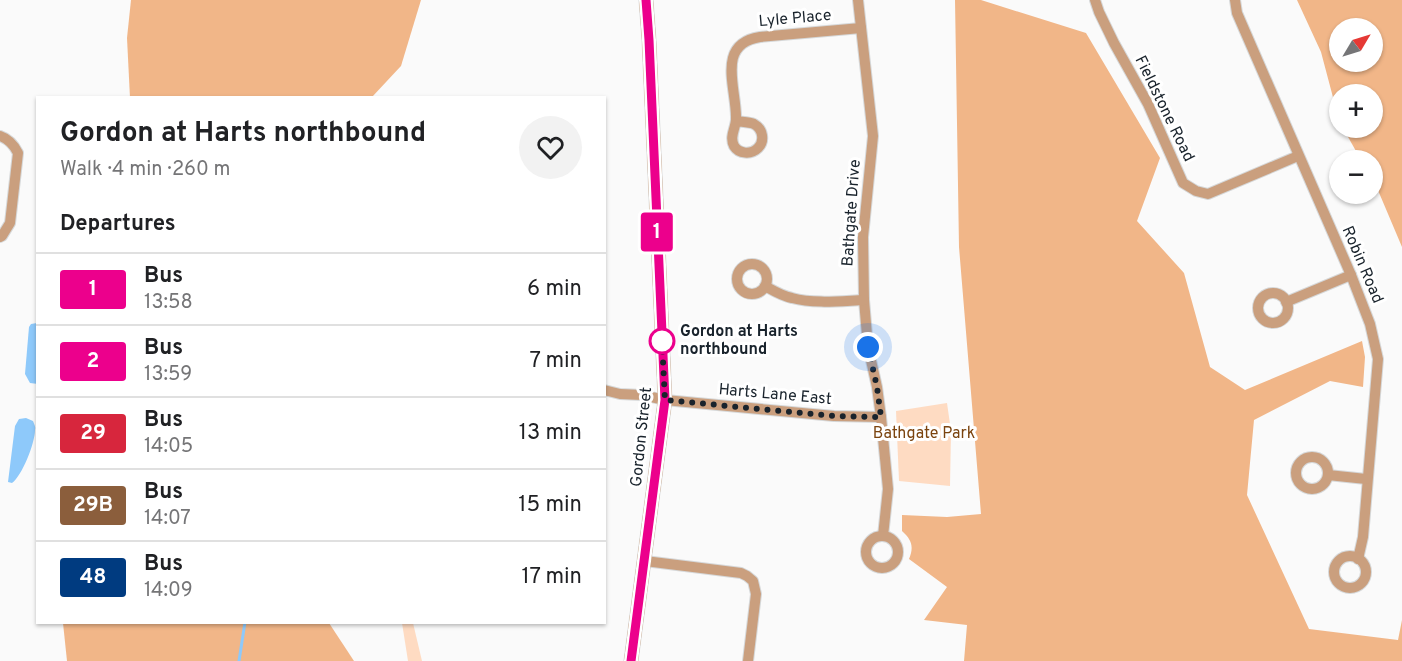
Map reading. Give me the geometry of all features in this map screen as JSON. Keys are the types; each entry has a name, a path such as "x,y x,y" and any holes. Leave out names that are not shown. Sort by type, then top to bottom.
{"main road":[{"name":"Gordon Street","path":"631,661 665,400 646,0"}],"street":[{"name":"Bathgate Drive","path":"858,0 873,136 863,237 864,300 868,347 881,417 888,489 883,536"},
{"name":"Fieldstone Road","path":"1095,0 1114,43 1148,104 1183,183 1196,191 1208,194 1298,156"},
{"name":"Robin Road","path":"1235,0 1237,13 1351,275 1370,324 1378,359 1366,479 1363,537 1358,559"},
{"name":"Lyle Place","path":"736,121 731,64 736,51 746,41 760,37 861,28"},
{"path":"0,136 14,145 18,153 10,224 0,237"},
{"path":"1286,302 1351,275"},
{"path":"765,286 799,300 828,302 864,300"},
{"name":"Harts Lane East","path":"606,390 620,394 642,394 665,400 834,416 881,417"},
{"path":"1328,475 1366,479"},
{"path":"645,561 741,573 753,580 756,594 748,661"}],"green space":[{"name":"Bathgate Park","path":"947,403 951,431 950,486 899,481 896,411"},
{"path":"402,624 413,624 422,661 408,661"}],"shaded area":[{"path":"131,0 421,0 401,66 373,96 130,96 127,38"},
{"path":"955,0 981,0 1086,33 1160,158 1137,221 1184,273 1210,367 1245,390 1362,341 1365,357 1363,387 1330,381 1254,420 1247,495 1309,629 1398,640 1402,620 1402,661 964,661 967,625 924,620 947,587 909,559 911,544 902,531 902,515 947,517 981,514 959,247"},
{"path":"1297,0 1402,0 1402,247 1383,202 1383,150 1355,150 1349,138 1383,138 1383,84 1329,84 1321,52"},
{"path":"63,624 330,624 354,661 67,661"}],"water":[{"path":"36,323 36,384 30,383 25,374 31,324"},
{"path":"26,418 33,421 34,436 24,467 12,483 8,482 15,426 19,419"}],"waterway":[{"path":"239,661 245,624"}],"bus line":[{"name":"1","path":"631,661 665,400 646,0"}],"place":[{"name":"Gordon at Harts northbound","path":"662,341"}],"route":[{"path":"662,341 665,400 834,416 881,417 868,347"}]}
